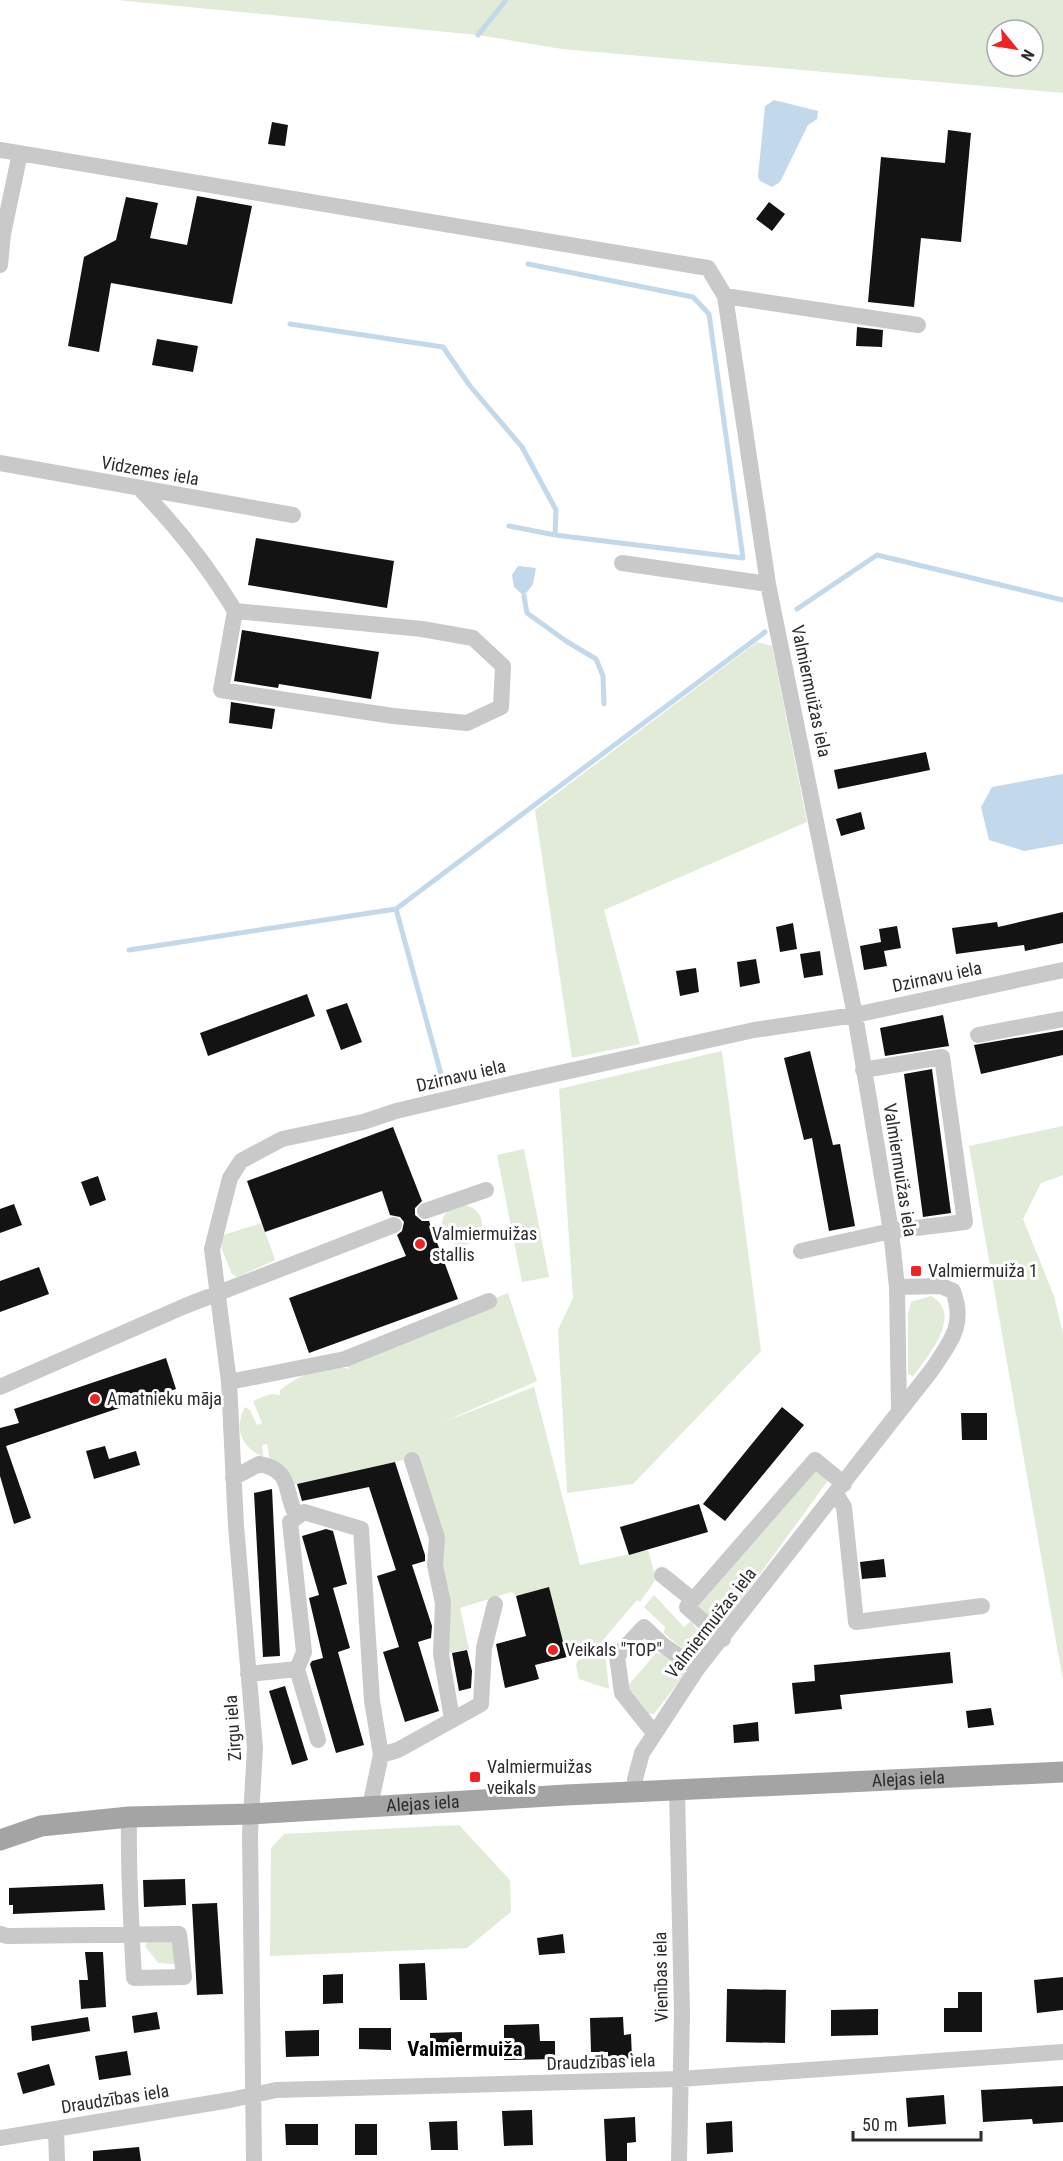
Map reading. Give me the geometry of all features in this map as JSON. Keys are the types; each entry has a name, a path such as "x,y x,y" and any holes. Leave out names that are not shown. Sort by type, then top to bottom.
{"main road":[{"name":"Alejas iela","path":"0,1840 41,1826 129,1817 251,1814 636,1792 1063,1772"}],"street":[{"path":"0,150 708,268 725,296 918,325"},
{"path":"0,265 3,234 20,153"},
{"name":"Valmiermuižas iela","path":"636,1792 637,1767 654,1733 697,1670 840,1489 899,1410 897,1287 891,1231 855,1015 768,584 725,296"},
{"name":"Vidzemes iela","path":"0,463 141,490 293,515"},
{"path":"141,490 174,524 214,577 235,610 221,690 393,716 467,723 501,707 503,666 472,638 422,630 235,610"},
{"path":"622,563 768,584"},
{"name":"Dzirnavu iela","path":"217,1294 212,1249 230,1178 241,1161 282,1139 363,1122 506,1085 754,1030 855,1015 1063,970"},
{"path":"978,1035 1063,1019"},
{"path":"801,1251 891,1231 965,1222 942,1057 863,1070"},
{"path":"425,1212 486,1190"},
{"path":"0,1387 217,1294 394,1225"},
{"path":"897,1287 941,1286 953,1291 959,1307 959,1321 948,1345 931,1371 899,1410"},
{"name":"Zirgu iela","path":"217,1294 229,1382 233,1478 255,1748 251,1814 254,2161"},
{"path":"229,1382 345,1359 489,1301"},
{"path":"231,1443 259,1464 278,1470 286,1481 291,1507 297,1517"},
{"path":"412,1460 437,1538 435,1565 443,1603 441,1654 452,1719"},
{"path":"723,1639 687,1607 815,1460 840,1489 844,1507 856,1622 982,1606"},
{"path":"233,1478 259,1464"},
{"path":"318,1740 297,1670 304,1652 290,1522 304,1512 361,1529 372,1701 381,1755 370,1806"},
{"path":"662,1575 693,1600"},
{"path":"381,1755 398,1750 481,1704 484,1648 495,1604"},
{"path":"654,1733 622,1693 617,1656 644,1627 663,1645 697,1670"},
{"path":"248,1674 297,1670"},
{"name":"Vienības iela","path":"677,1791 682,2014 679,2161"},
{"path":"0,1934 132,1934 129,1817"},
{"name":"Draudzības iela","path":"0,2138 276,2090 680,2079 1063,2052"},
{"path":"56,2129 57,2161"}],"green space":[{"path":"117,0 1063,0 1063,93 562,49 478,35"},
{"path":"757,642 772,646 807,822 604,910 640,1044 572,1058 535,810"},
{"path":"722,1051 761,1351 633,1484 567,1493 558,1330 573,1298 559,1089"},
{"path":"1063,1126 1063,1175 1041,1183 1023,1219 1054,1296 1063,1334 1063,1681 969,1146"},
{"path":"524,1149 549,1277 522,1282 497,1155"},
{"path":"462,1205 476,1211 482,1225 476,1239 462,1245 448,1239 442,1225 448,1211"},
{"path":"262,1223 275,1260 237,1277 232,1274 221,1247 223,1235"},
{"path":"508,1293 537,1381 441,1423 534,1387 580,1565 648,1550 656,1579 640,1602 637,1600 603,1640 604,1649 567,1657 549,1587 516,1596 512,1592 460,1608 469,1649 448,1653 417,1457 291,1485 270,1461 267,1444 262,1445 263,1457 245,1443 240,1430 241,1415 245,1407 250,1410 257,1425 262,1423 253,1401 271,1394 280,1395 280,1390 287,1385 304,1375 322,1369 340,1367 349,1369 345,1359"},
{"path":"931,1296 940,1304 944,1313 944,1324 934,1347 913,1376 908,1374 908,1313 911,1302"},
{"path":"817,1469 829,1479 720,1629 698,1607"},
{"path":"654,1595 684,1627 691,1621 706,1645 699,1657 693,1658 664,1633 665,1627 644,1607"},
{"path":"656,1653 668,1655 684,1669 684,1675 654,1714 649,1714 627,1687"},
{"path":"605,1654 609,1689 579,1679 576,1665 578,1660"},
{"path":"459,1825 510,1880 511,1912 467,1948 270,1956 271,1848 284,1834"},
{"path":"147,1941 175,1942 174,1964 158,1963 145,1946"}],"water":[{"path":"774,100 818,111 817,119 808,125 780,182 772,187 760,181 758,177 765,106"},
{"path":"518,566 536,568 533,584 524,596 514,587 512,575"},
{"path":"1063,774 1063,844 1024,851 989,840 981,807 992,787"}],"building":[{"path":"272,122 288,125 285,146 268,144"},
{"path":"948,130 971,133 961,242 921,238 914,307 868,302 881,157 945,163"},
{"path":"197,196 252,206 232,304 111,283 99,352 68,346 84,257 116,240 126,197 158,203 150,238 187,245"},
{"path":"769,202 785,214 772,231 756,219"},
{"path":"857,327 883,330 882,347 856,346"},
{"path":"157,339 198,346 193,372 152,365"},
{"path":"256,538 394,561 387,608 248,585"},
{"path":"242,630 379,652 371,699 279,684 278,688 234,681"},
{"path":"231,702 275,709 272,729 229,723"},
{"path":"926,752 930,770 838,789 834,770"},
{"path":"861,812 865,829 841,836 836,819"},
{"path":"1063,912 1063,943 1025,951 1024,945 956,954 952,928 997,922 998,927"},
{"path":"793,923 797,949 780,952 776,927"},
{"path":"897,926 901,948 884,951 887,966 864,970 860,946 881,942 879,929"},
{"path":"820,951 823,975 804,978 800,954"},
{"path":"756,959 760,983 740,987 737,962"},
{"path":"696,968 699,992 680,996 676,971"},
{"path":"307,994 315,1016 208,1056 200,1033"},
{"path":"347,1003 362,1042 341,1050 326,1010"},
{"path":"943,1015 949,1046 885,1056 880,1028"},
{"path":"1063,1030 1063,1055 981,1074 974,1045"},
{"path":"810,1051 833,1145 840,1144 855,1226 829,1231 812,1138 804,1140 784,1058"},
{"path":"932,1069 951,1213 923,1217 904,1074"},
{"name":"Valmiermuižas stallis","path":"393,1127 422,1201 415,1208 415,1215 422,1221 429,1221 458,1299 309,1353 289,1298 406,1256 397,1235 402,1231 404,1222 400,1217 390,1215 382,1191 265,1232 247,1181"},
{"path":"98,1176 106,1200 90,1206 81,1182"},
{"path":"14,1204 22,1225 0,1233 0,1209"},
{"path":"39,1267 49,1294 0,1312 0,1281"},
{"name":"Amatnieku māja","path":"166,1358 176,1389 6,1446 31,1518 14,1524 0,1476 0,1428 19,1423 14,1409"},
{"path":"782,1407 804,1425 725,1521 703,1504"},
{"path":"961,1413 987,1413 987,1440 962,1440"},
{"path":"105,1446 109,1459 136,1451 140,1465 94,1479 86,1451"},
{"path":"395,1462 425,1555 425,1561 412,1565 432,1626 431,1638 418,1642 439,1711 405,1722 383,1652 399,1647 377,1576 396,1570 369,1487 302,1501 297,1484"},
{"path":"272,1489 280,1656 263,1657 254,1493"},
{"path":"699,1504 708,1532 629,1555 620,1527"},
{"path":"326,1529 333,1531 347,1584 333,1588 350,1648 338,1652 364,1745 336,1753 310,1664 312,1661 323,1658 309,1598 319,1595 302,1536"},
{"path":"884,1559 886,1577 862,1579 860,1562"},
{"path":"549,1587 567,1657 535,1665 539,1679 505,1688 496,1644 526,1636 516,1596"},
{"path":"467,1650 472,1671 471,1688 459,1691 452,1653"},
{"path":"950,1652 953,1683 840,1695 842,1709 795,1714 792,1683 815,1681 814,1665"},
{"path":"285,1686 308,1760 292,1765 269,1691"},
{"path":"991,1708 994,1725 968,1728 966,1711"},
{"path":"758,1722 759,1741 734,1743 733,1725"},
{"path":"185,1879 186,1905 144,1907 143,1880"},
{"path":"103,1884 105,1910 13,1914 13,1905 9,1905 9,1888"},
{"path":"217,1903 223,1994 197,1995 192,1904"},
{"path":"563,1934 565,1953 539,1955 537,1938"},
{"path":"85,1952 103,1952 106,2007 81,2009 79,1980 88,1980"},
{"path":"425,1963 427,2000 400,2000 399,1964"},
{"path":"343,1974 343,2003 323,2004 323,1975"},
{"path":"1063,1977 1063,2010 1037,2013 1034,1980"},
{"path":"727,1989 786,1990 785,2043 726,2042"},
{"path":"958,1992 982,1992 982,2032 944,2032 944,2008 958,2008"},
{"path":"878,2009 878,2035 831,2036 831,2010"},
{"path":"157,2012 160,2029 134,2033 132,2016"},
{"path":"88,2017 90,2031 32,2041 31,2026"},
{"path":"623,2017 624,2035 631,2034 632,2059 608,2060 608,2052 591,2052 590,2018"},
{"path":"539,2024 540,2041 555,2041 555,2059 504,2060 504,2025"},
{"path":"359,2028 391,2028 391,2050 359,2049"},
{"path":"319,2030 319,2056 286,2057 285,2031"},
{"path":"462,2032 462,2054 430,2054 430,2033"},
{"path":"127,2051 131,2075 99,2080 95,2056"},
{"path":"49,2064 55,2085 23,2094 17,2073"},
{"path":"1063,2086 1063,2122 1033,2124 1032,2119 983,2122 981,2090"},
{"path":"944,2095 946,2124 908,2127 906,2098"},
{"path":"532,2110 533,2145 504,2146 502,2111"},
{"path":"635,2117 636,2142 627,2143 627,2161 606,2161 604,2119"},
{"path":"457,2121 458,2150 431,2150 429,2122"},
{"path":"732,2121 733,2152 707,2154 706,2123"},
{"path":"285,2124 318,2124 318,2145 286,2145"},
{"path":"355,2124 377,2124 377,2155 355,2155"},
{"path":"139,2147 141,2161 93,2161 93,2151"}],"waterway":[{"path":"478,35 506,0"},
{"path":"509,526 555,535 743,558 709,314 693,297 528,264"},
{"path":"290,324 443,347 470,386 522,447 556,510 555,535"},
{"path":"797,609 877,555 1063,600"},
{"path":"524,596 527,613 596,659 603,676 604,704"},
{"path":"129,950 396,909 765,632"},
{"path":"396,909 441,1074"}],"place":[{"name":"Valmiermuižas stallis","path":"420,1244"},
{"name":"Valmiermuiža 1","path":"916,1271"},
{"name":"Amatnieku māja","path":"95,1399"},
{"name":"Veikals \"TOP\"","path":"553,1650"},
{"name":"Valmiermuižas veikals","path":"475,1777"}],"district":[{"name":"Valmiermuiža","path":"465,2049"}]}
